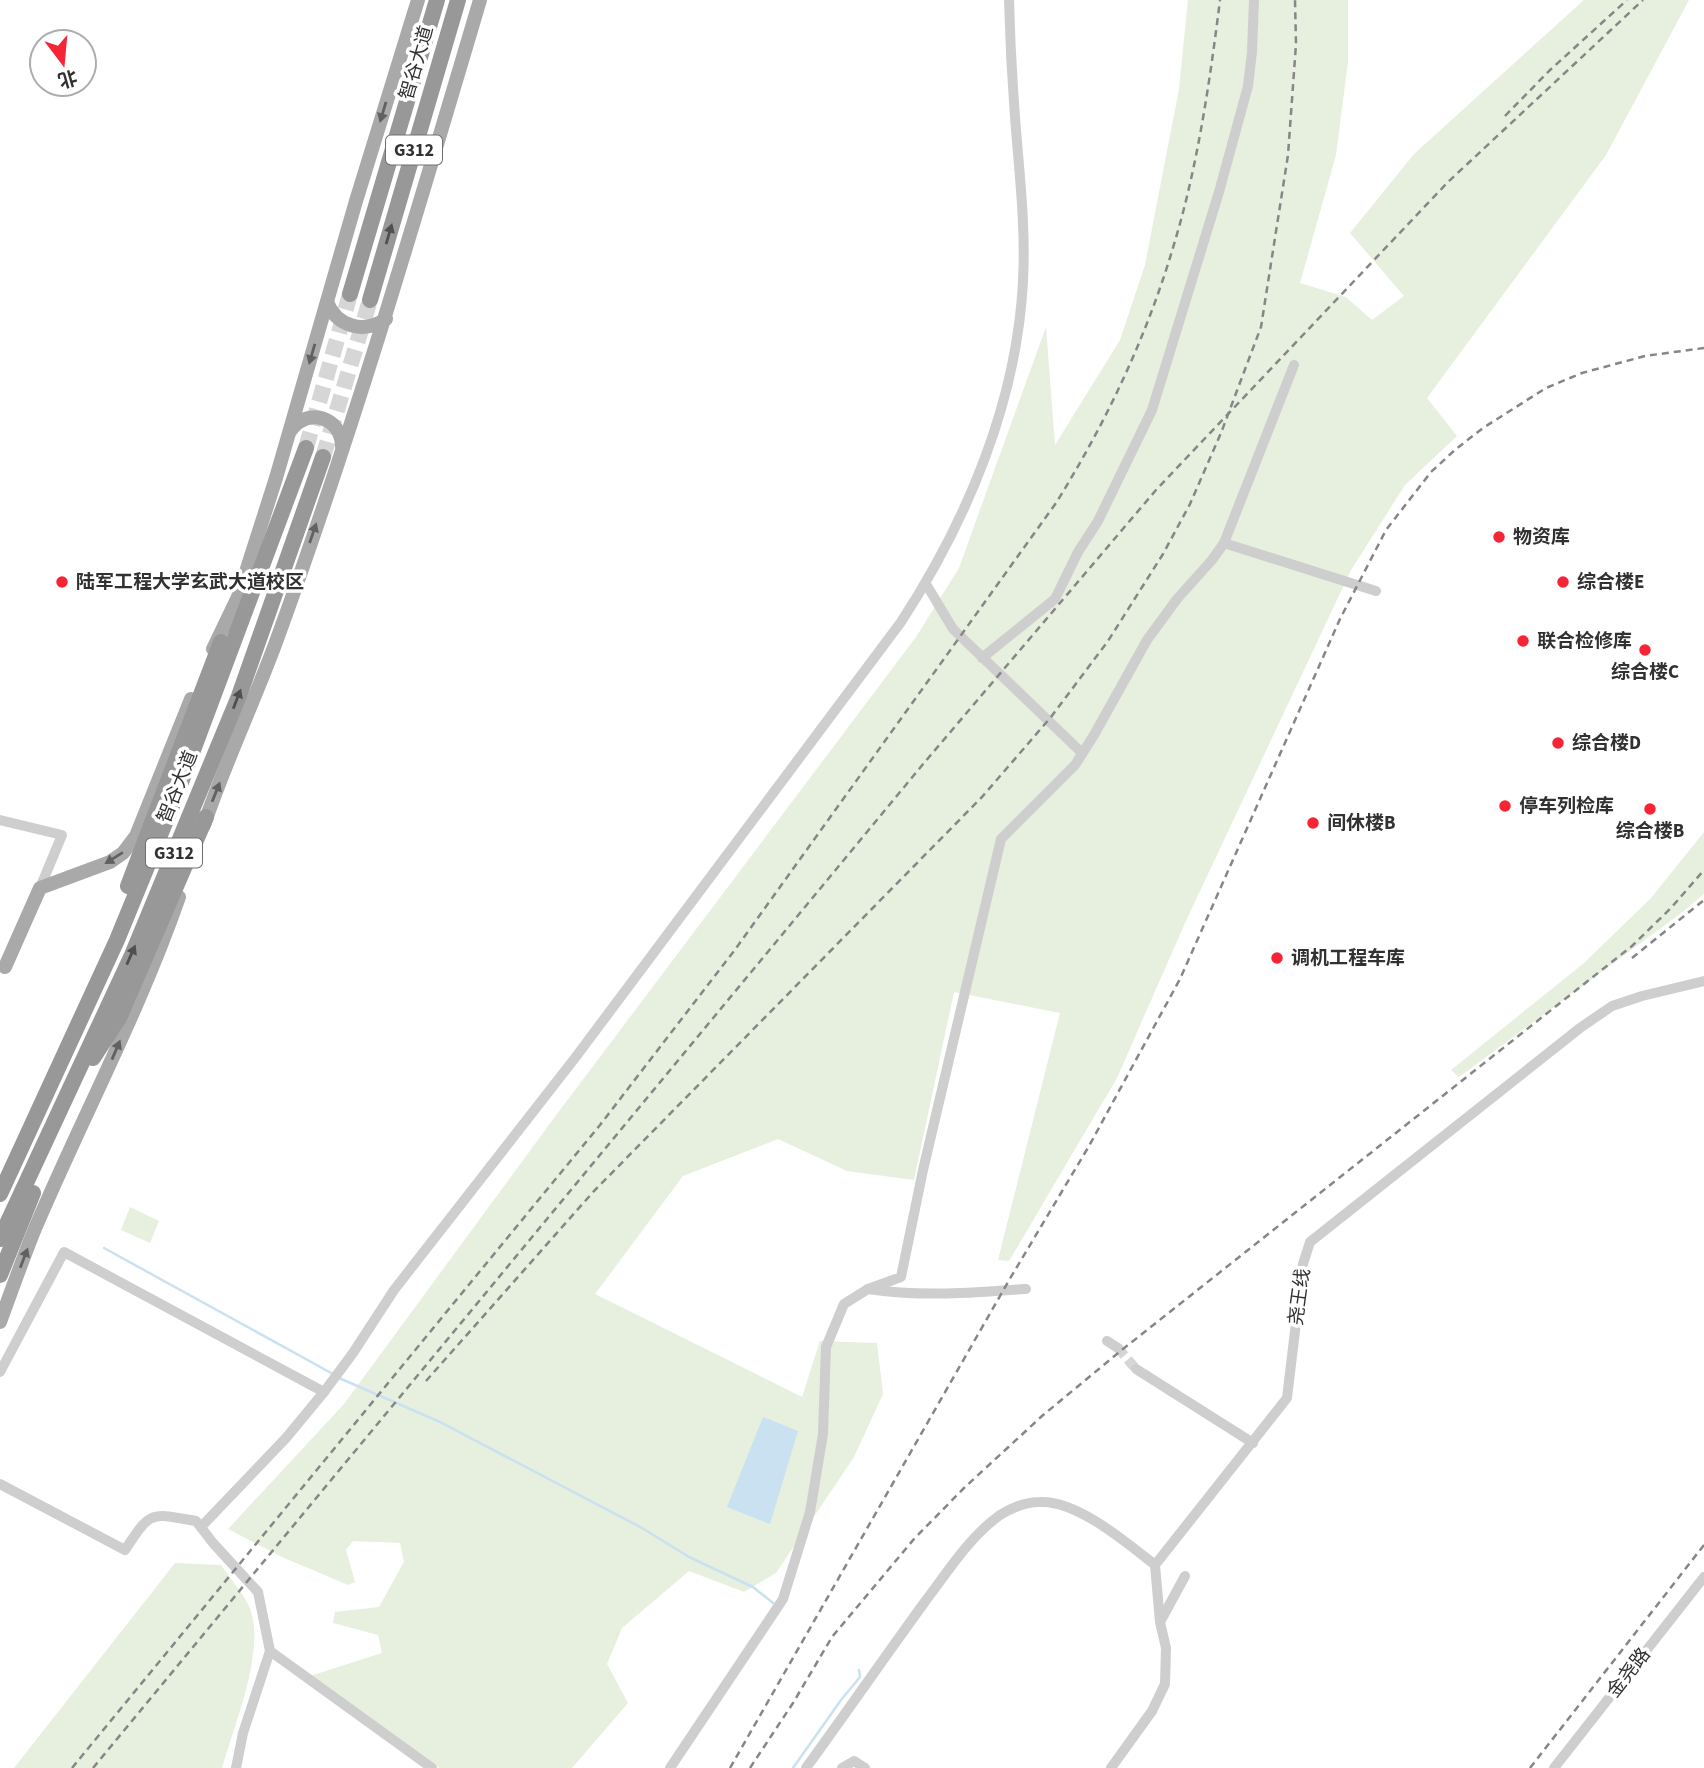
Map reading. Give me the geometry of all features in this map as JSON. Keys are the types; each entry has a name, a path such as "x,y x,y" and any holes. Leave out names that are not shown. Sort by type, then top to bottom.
{"highway":[{"name":"智谷大道","path":"350,293 437,0"},
{"name":"智谷大道","path":"370,299 458,0"},
{"name":"智谷大道","path":"0,1194 117,940 174,801 306,448"},
{"name":"智谷大道","path":"0,1239 132,955 239,696 323,457"},
{"path":"0,1167 66,1050 238,597"},
{"path":"0,1275 29,1204 61,1108 119,1018 206,817"}],"main road":[{"path":"287,442 418,0"},
{"path":"0,1322 34,1231 84,1124 166,934 206,817 275,643 386,319 480,0"},
{"path":"327,302 336,317 352,326 373,326 386,319"},
{"path":"2,970 40,888 110,862 123,853 136,836 199,678 238,597 290,432 297,423 307,418 318,416 329,420 342,439 342,451"}],"street":[{"path":"201,1527 286,1438 324,1391 353,1353 394,1290 575,1058 901,622 926,584 976,481 1005,395 1016,343 1023,281 1022,223 1009,0"},
{"path":"982,658 1055,599 1078,552 1098,521 1152,411 1248,86 1254,0"},
{"path":"670,1768 783,1600 810,1512 823,1434 826,1347 844,1304 868,1289 901,1277 923,1170 1001,839 1055,786 1082,753 1147,640 1224,542 1294,365"},
{"path":"1224,542 1377,591"},
{"path":"926,584 953,629 1082,753"},
{"path":"0,820 62,835 40,888"},
{"name":"尧王线","path":"1154,1565 1287,1398 1303,1264 1310,1242 1580,1028 1612,1006 1704,981"},
{"path":"0,1372 64,1252 324,1391"},
{"path":"868,1289 940,1295 1026,1289"},
{"path":"1107,1341 1118,1348"},
{"path":"1136,1369 1253,1443"},
{"path":"0,1484 125,1550 145,1520 159,1514 196,1521 258,1592 270,1651 243,1733 236,1768"},
{"path":"806,1768 965,1549 998,1516 1017,1505 1042,1502 1060,1504 1084,1516 1121,1539 1154,1565 1160,1622 1166,1648 1165,1684 1152,1711 1111,1768"},
{"path":"1160,1622 1185,1576"},
{"name":"金尧路","path":"1554,1768 1704,1577"},
{"path":"270,1651 432,1768"},
{"path":"842,1768 854,1761 865,1768"}],"green space":[{"path":"1188,0 1348,0 1348,62 1336,155 1300,283 1346,297 1372,320 1404,296 1350,233 1414,154 1584,0 1689,0 1606,155 1427,398 1457,436 1405,485 1351,570 1185,923 1117,1078 1009,1261 998,1260 1060,1013 954,992 914,1180 847,1171 778,1139 683,1176 595,1294 802,1397 820,1341 877,1343 883,1394 854,1457 776,1573 744,1592 689,1571 622,1628 607,1664 628,1703 572,1768 439,1768 310,1676 382,1653 378,1635 333,1623 335,1612 379,1607 404,1562 400,1543 353,1541 346,1550 355,1582 348,1585 282,1557 228,1529 344,1404 554,1118 916,637 959,568 1046,327 1055,445 1120,340 1145,265 1179,89"},
{"path":"1704,832 1704,894 1459,1077 1451,1070 1584,963 1651,898"},
{"path":"130,1207 159,1221 150,1243 121,1230"},
{"path":"175,1563 221,1565 249,1606 254,1623 252,1664 247,1687 222,1768 14,1768"}],"water":[{"path":"763,1417 798,1431 770,1524 727,1507"}],"waterway":[{"path":"104,1248 333,1374"},
{"path":"339,1378 440,1422 642,1528 689,1557 753,1587 773,1603"},
{"path":"793,1768 860,1677 859,1670"}],"tunnel":[{"path":"306,448 350,294"},
{"path":"323,457 370,300"},
{"path":"1118,1348 1136,1369"}],"railway":[{"path":"72,1768 600,1125 734,951 1056,503 1109,409 1139,343 1164,276 1197,152 1220,0"},
{"path":"426,1381 594,1191 982,797 1051,717 1108,641 1163,554 1190,504 1221,433 1261,327 1288,155 1296,44 1295,0"},
{"path":"1505,116 1549,71 1627,0"},
{"path":"93,1768 924,763 1156,490 1448,182 1643,0"},
{"path":"730,1768 1008,1282 1089,1146 1180,979 1340,619 1386,530 1431,472 1456,449 1483,428 1546,388 1582,373 1645,356 1704,348"},
{"path":"750,1768 832,1637 914,1539 964,1488 1042,1416 1123,1349 1632,946 1671,908 1704,870"},
{"path":"1632,958 1704,900"},
{"path":"1530,1768 1704,1545"}],"place":[{"name":"物资库","path":"1499,537"},
{"name":"陆军工程大学玄武大道校区","path":"62,582"},
{"name":"综合楼E","path":"1563,582"},
{"name":"联合检修库","path":"1523,641"},
{"name":"综合楼C","path":"1645,650"},
{"name":"综合楼D","path":"1558,743"},
{"name":"停车列检库","path":"1505,806"},
{"name":"综合楼B","path":"1650,809"},
{"name":"间休楼B","path":"1313,823"},
{"name":"调机工程车库","path":"1277,958"}]}
